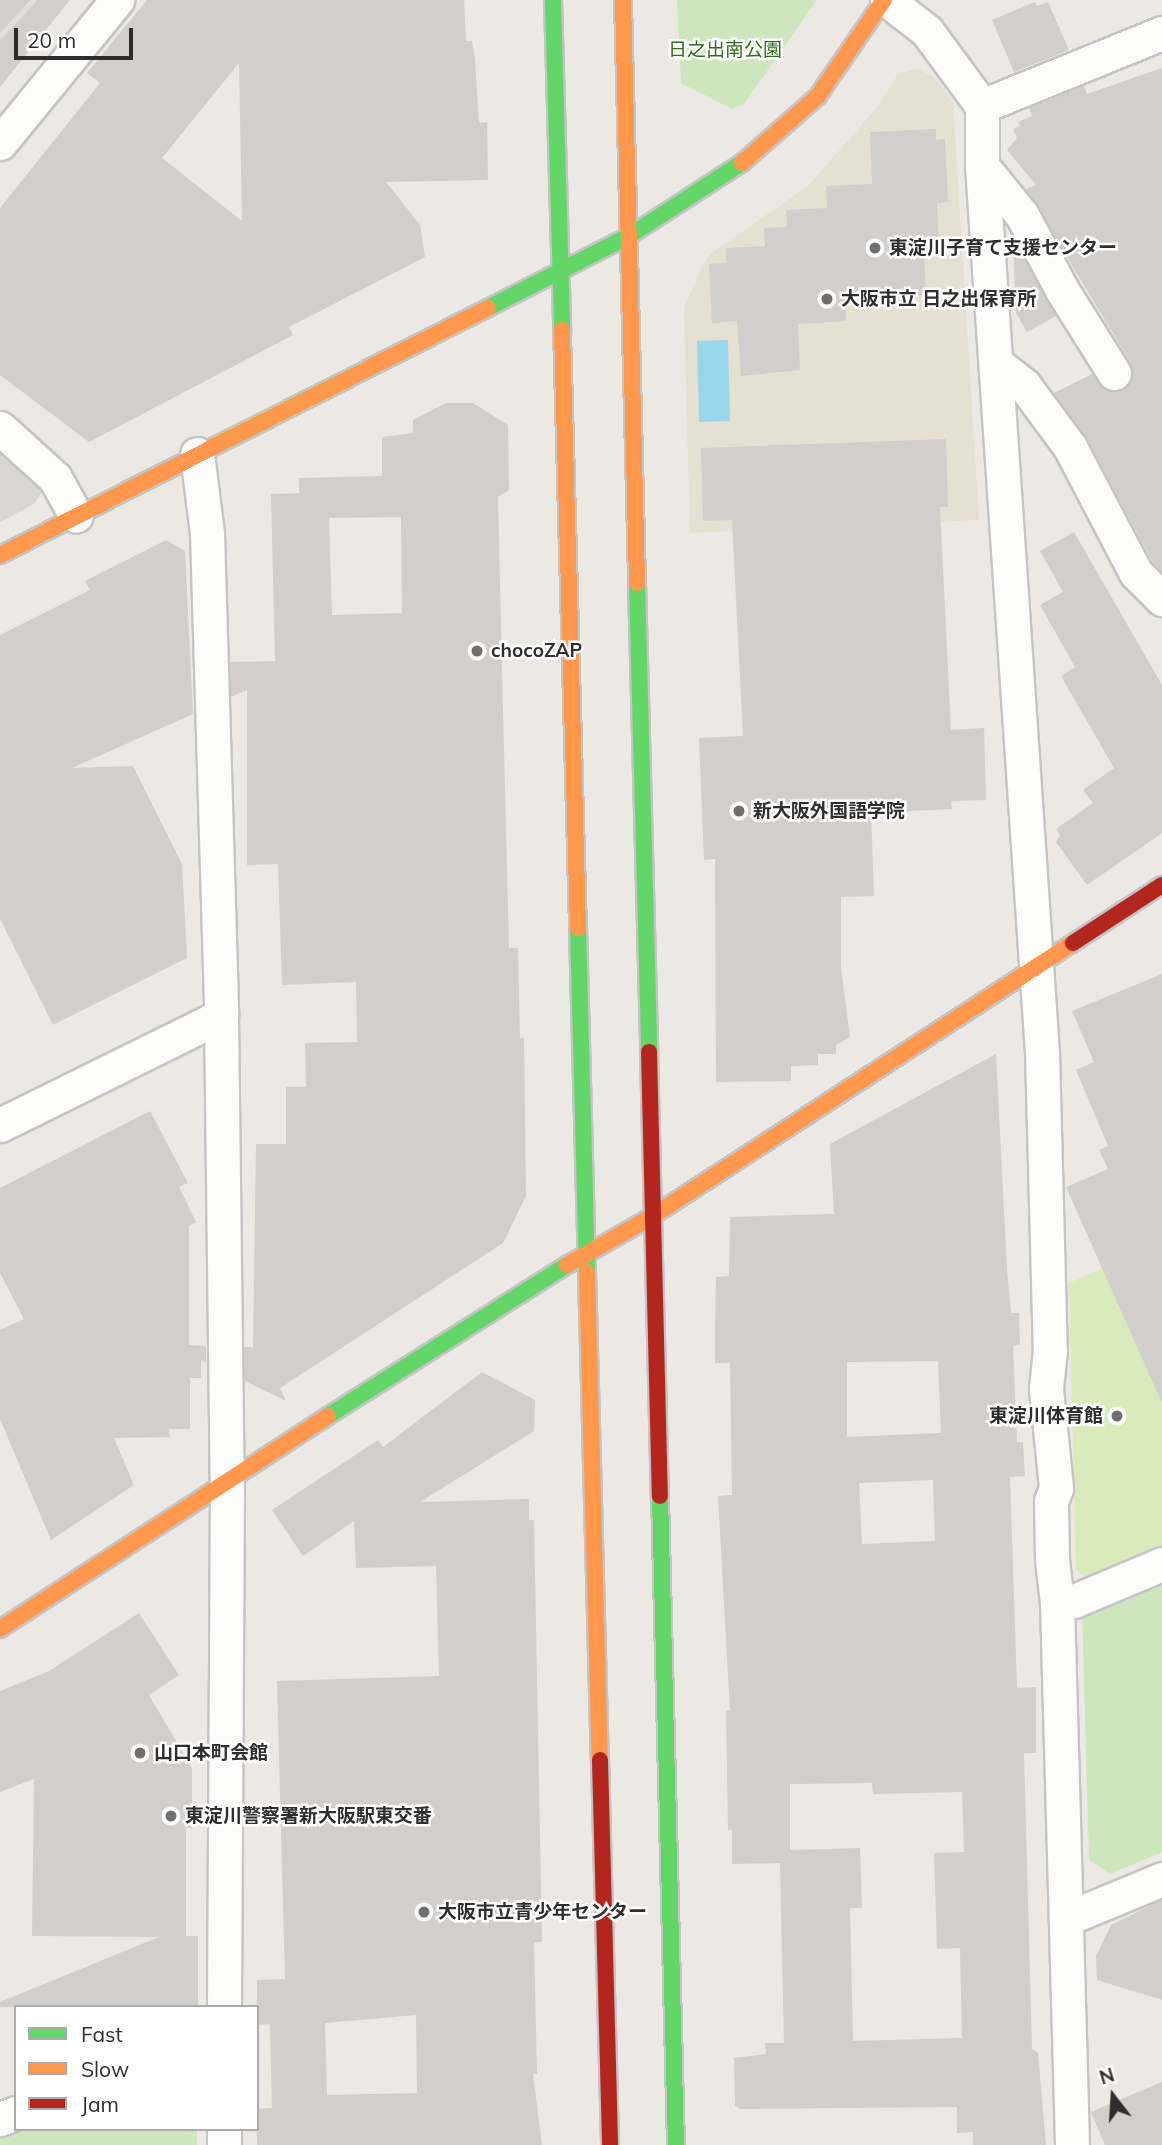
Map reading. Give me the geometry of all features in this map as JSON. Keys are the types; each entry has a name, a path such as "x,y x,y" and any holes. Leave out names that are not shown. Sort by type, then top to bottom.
{"street":[{"path":"0,143 117,0"},
{"path":"553,0 589,1252 610,2145"},
{"path":"622,0 676,2145"},
{"path":"0,555 629,236 730,173 772,140 830,82 886,0 927,32 982,106 982,166 1033,967 1042,1052 1050,1350 1046,1389 1056,1488 1051,1501 1057,1603 1072,2145"},
{"path":"982,106 1162,33"},
{"path":"982,166 1022,215 1062,290 1114,373"},
{"path":"996,363 1024,385 1070,447 1136,573 1162,599"},
{"path":"0,428 55,478 76,516"},
{"path":"197,454 207,533 220,1016 227,1484 224,2005"},
{"path":"0,1629 521,1291 651,1217 1162,884"},
{"path":"0,1125 220,1016"},
{"path":"1057,1603 1074,1601 1162,1563"},
{"path":"1066,1919 1162,1879"}],"shaded area":[{"name":"大阪市立 日之出保育所","path":"918,68 936,79 953,102 979,520 690,533 684,308 700,271 710,254 808,186 878,106 898,74"},
{"path":"0,445 44,489 34,504 0,522"}],"green space":[{"name":"日之出南公園","path":"677,0 817,0 744,104 732,109 681,83"},
{"name":"東淀川体育館","path":"1162,1243 1162,1548 1089,1579 1076,1570 1069,1283"},
{"path":"1162,1574 1162,1852 1110,1874 1089,1860 1082,1607"},
{"path":"14,2130 197,2131 197,2145 0,2145 0,2133"}],"water":[{"path":"728,340 730,421 699,422 697,341"}],"building":[{"path":"0,0 70,0 0,87"},
{"path":"147,0 464,0 466,41 472,41 475,59 479,123 487,122 488,180 386,182 420,225 425,257 289,327 293,335 89,442 0,375 0,208 100,83 87,73","holes":["239,63 242,221 162,158"]},
{"path":"1035,2 1037,6 1048,2 1069,50 1014,72 992,20"},
{"path":"1162,68 1162,572 1152,561 1087,438 1054,393 1092,374 1106,390 1124,390 1131,381 1131,363 1026,189 1036,185 1007,150 1017,138 1013,129 1020,126 1018,122 1032,116 1029,108 1084,86 1087,94"},
{"path":"936,129 936,140 945,139 948,202 937,203 939,249 924,249 926,295 845,300 846,321 798,324 800,370 741,376 737,321 712,323 709,264 726,263 726,248 765,246 764,228 787,227 786,210 827,208 826,186 872,184 870,132"},
{"path":"1013,239 1056,316 1027,332 1016,313"},
{"path":"446,403 473,403 508,425 509,490 498,497 509,948 518,948 520,1038 524,1038 526,1196 503,1243 280,1388 286,1401 245,1381 244,1347 253,1347 256,1144 286,1144 286,1087 306,1087 305,1043 357,1042 356,982 282,985 278,864 247,865 247,690 231,697 230,662 275,661 271,494 299,493 299,478 382,476 382,437 413,433 413,420","holes":["401,517 402,613 332,615 329,518"]},
{"path":"946,439 948,507 940,507 951,730 984,728 986,800 951,801 952,809 871,813 874,896 841,897 841,968 850,1037 836,1045 836,1054 818,1054 818,1065 791,1066 791,1081 716,1082 715,859 704,860 699,738 743,736 732,520 703,521 701,448"},
{"path":"1074,532 1162,685 1162,833 1087,885 1056,842 1060,835 1056,829 1093,803 1083,790 1114,768 1061,676 1075,667 1040,605 1063,592 1040,551"},
{"path":"166,540 185,551 193,714 72,768 133,766 182,864 187,958 53,1025 0,919 0,635 90,590 85,581"},
{"path":"1162,974 1162,1403 1066,1187 1108,1169 1099,1150 1108,1146 1076,1070 1094,1062 1072,1011"},
{"path":"996,1054 1007,1270 1011,1313 1019,1313 1020,1345 1013,1346 1017,1442 1023,1442 1025,1476 1010,1477 1017,1688 1036,1687 1036,1753 1024,1753 1032,2049 1038,2053 1046,2145 973,2145 973,2132 957,2133 957,2107 741,2109 735,2106 734,2058 766,2054 765,2043 784,2043 780,1863 732,1864 732,1830 728,1830 726,1710 730,1710 718,1496 732,1495 730,1363 715,1363 716,1277 729,1276 730,1217 834,1214 830,1144","holes":["938,1361 941,1433 847,1437 847,1362","933,1480 935,1541 862,1544 859,1483","872,1783 873,1794 962,1792 964,1852 934,1853 937,1949 960,1948 962,2038 853,2041 850,1908 862,1908 860,1848 790,1850 790,1784"]},
{"path":"150,1111 188,1183 179,1187 196,1222 189,1226 189,1345 206,1346 206,1363 201,1360 201,1378 190,1378 190,1429 169,1429 170,1437 114,1438 134,1485 51,1540 0,1419 0,1330 24,1319 0,1273 0,1188"},
{"path":"482,1372 535,1400 534,1431 420,1502 529,1499 529,1520 534,1520 542,1942 534,1942 537,2074 533,2074 542,2145 257,2145 259,2109 272,2108 270,2024 259,2025 257,1980 285,1979 277,1681 439,1676 436,1566 356,1568 354,1521 303,1556 272,1510 378,1440 383,1447","holes":["416,2015 417,2093 327,2095 325,2023"]},
{"path":"139,1613 179,1675 149,1695 192,1768 192,1828 186,1828 186,1936 198,1936 198,2005 0,2007 0,2002 159,1937 32,1936 34,1779 0,1792 0,1691 49,1671"},
{"path":"1162,1900 1162,2000 1097,1980 1096,1956 1111,1925"},
{"path":"1162,2082 1162,2145 1105,2145 1091,2112"}],"railway":[{"path":"0,36 33,0"}],"traffic: fast":[{"path":"553,0 562,330"},
{"path":"488,308 629,236 742,163"},
{"path":"637,583 649,1052"},
{"path":"578,928 587,1272"},
{"path":"328,1416 567,1265"},
{"path":"660,1496 676,2145"}],"traffic: slow":[{"path":"623,0 637,583"},
{"path":"742,163 818,96 884,0"},
{"path":"0,555 488,308"},
{"path":"562,330 578,928"},
{"path":"567,1265 651,1217 1073,943"},
{"path":"587,1272 600,1760"},
{"path":"0,1629 328,1416"}],"traffic: jam":[{"path":"1073,943 1162,885"},
{"path":"649,1052 660,1496"},
{"path":"600,1760 610,2145"}],"place":[{"name":"東淀川子育て支援センター","path":"875,248"},
{"name":"大阪市立 日之出保育所","path":"827,299"},
{"name":"chocoZAP","path":"477,651"},
{"name":"新大阪外国語学院","path":"739,811"},
{"name":"東淀川体育館","path":"1117,1416"},
{"name":"山口本町会館","path":"140,1753"},
{"name":"東淀川警察署新大阪駅東交番","path":"171,1816"},
{"name":"大阪市立青少年センター","path":"424,1912"}]}
